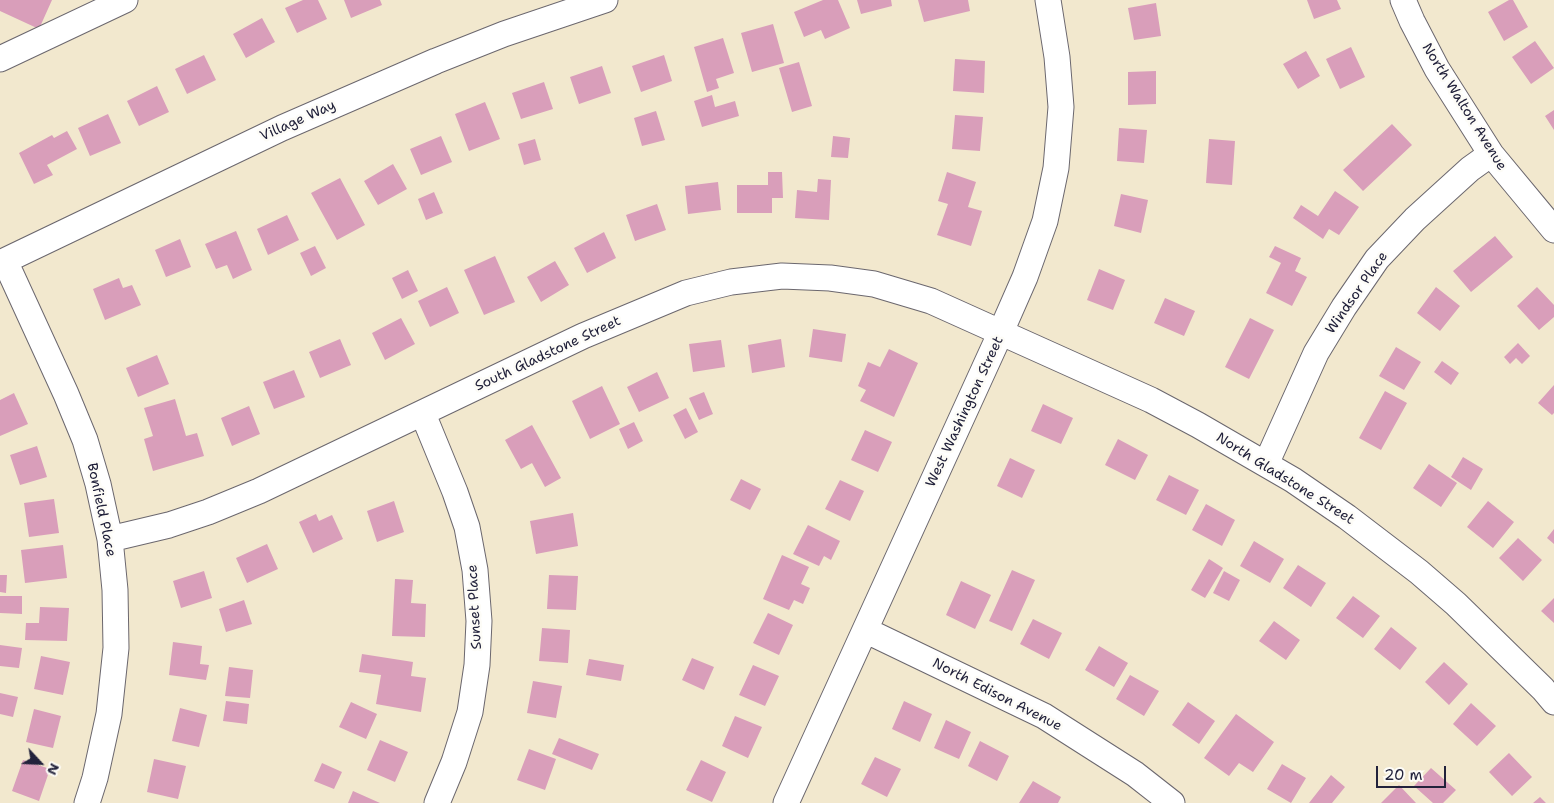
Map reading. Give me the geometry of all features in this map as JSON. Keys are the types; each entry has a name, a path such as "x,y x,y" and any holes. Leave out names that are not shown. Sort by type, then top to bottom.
{"street":[{"path":"0,59 125,0"},
{"name":"Village Way","path":"2,262 282,128 504,34 605,0"},
{"name":"West Washington Street","path":"786,803 1000,334 1025,277 1045,221 1056,168 1061,107 1057,57 1048,0"},
{"name":"North Walton Avenue","path":"1403,0 1438,69 1491,154 1554,230"},
{"name":"Windsor Place","path":"1266,464 1316,353 1344,307 1377,259 1415,219 1470,169 1491,154"},
{"name":"Bonfield Place","path":"2,262 66,394 86,440 110,539 115,590 116,648 109,714 96,778 87,803"},
{"name":"South Gladstone Street","path":"110,539 169,525 208,512 259,491 630,315 686,293 731,282 782,276 830,278 874,284 931,301 1000,334"},
{"name":"North Gladstone Street","path":"1000,334 1151,400 1198,424 1266,464 1348,517 1420,572 1476,624 1554,702"},
{"name":"Sunset Place","path":"423,414 455,492 467,527 475,570 479,621 478,665 470,712 454,762 437,803"},
{"name":"North Edison Avenue","path":"865,630 1044,716 1134,774 1172,803"}],"building":[{"path":"0,0 52,0 39,29 0,11"},
{"path":"303,0 318,0 327,19 297,33 285,8"},
{"path":"344,0 380,0 382,5 351,18"},
{"path":"823,0 838,0 850,28 825,39 821,30 804,37 794,12"},
{"path":"857,0 891,0 892,6 861,14"},
{"path":"918,0 968,0 970,11 924,22"},
{"path":"1307,0 1337,0 1341,9 1314,19"},
{"path":"1509,0 1513,0 1528,27 1504,41 1488,12"},
{"path":"1156,3 1161,36 1134,40 1128,8"},
{"path":"262,18 275,42 246,58 233,34"},
{"path":"773,24 784,63 752,72 741,33"},
{"path":"723,38 734,73 716,79 719,88 707,92 694,47"},
{"path":"1535,41 1554,68 1531,84 1512,57"},
{"path":"1351,47 1365,77 1340,89 1326,59"},
{"path":"1306,51 1320,76 1298,89 1283,64"},
{"path":"204,55 216,80 187,94 175,69"},
{"path":"664,55 672,81 641,92 632,66"},
{"path":"955,59 985,61 984,93 953,91"},
{"path":"799,62 812,106 792,112 779,68"},
{"path":"602,66 611,93 579,104 570,77"},
{"path":"1156,71 1156,104 1128,105 1128,72"},
{"path":"544,82 553,109 521,119 512,93"},
{"path":"157,86 169,112 139,126 127,101"},
{"path":"712,95 715,107 735,101 739,116 702,127 694,101"},
{"path":"485,102 500,139 469,151 455,114"},
{"path":"1554,110 1554,130 1545,116"},
{"path":"656,111 665,140 642,146 634,118"},
{"path":"108,114 121,143 90,156 78,128"},
{"path":"955,115 983,117 980,151 952,149"},
{"path":"1392,124 1412,145 1363,191 1343,170"},
{"path":"1119,128 1147,130 1144,163 1117,161"},
{"path":"67,131 77,149 47,165 53,175 34,184 19,153 52,135 54,138"},
{"path":"441,136 452,162 421,175 410,149"},
{"path":"833,136 850,138 848,158 831,157"},
{"path":"535,139 541,160 524,165 518,144"},
{"path":"1209,139 1235,141 1232,185 1206,183"},
{"path":"393,164 407,189 378,205 364,181"},
{"path":"768,172 782,172 783,198 772,198 772,213 737,213 737,185 768,185"},
{"path":"947,172 976,182 968,207 982,211 971,246 937,235 948,204 938,201"},
{"path":"340,178 365,225 337,240 311,193"},
{"path":"818,179 831,180 829,220 795,218 797,190 817,192"},
{"path":"718,182 721,210 688,214 685,186"},
{"path":"1335,191 1359,207 1339,235 1329,229 1323,239 1293,218 1301,205 1318,216"},
{"path":"434,192 443,213 426,220 418,199"},
{"path":"1121,194 1148,200 1141,233 1114,226"},
{"path":"657,204 666,230 635,241 626,215"},
{"path":"287,215 299,240 268,255 257,229"},
{"path":"236,231 252,270 233,279 227,265 216,269 205,244"},
{"path":"604,232 616,258 587,273 574,248"},
{"path":"1495,236 1513,257 1471,292 1453,271"},
{"path":"180,239 191,267 166,277 155,250"},
{"path":"315,246 326,268 311,276 300,253"},
{"path":"1275,246 1301,258 1295,271 1307,277 1292,306 1266,293 1281,263 1269,257"},
{"path":"495,256 515,302 484,315 464,270"},
{"path":"555,261 569,285 541,302 527,277"},
{"path":"1099,269 1125,280 1113,310 1087,300"},
{"path":"408,270 418,291 402,299 392,278"},
{"path":"119,278 123,288 132,285 141,305 105,320 93,289"},
{"path":"447,287 459,313 430,327 418,301"},
{"path":"1436,287 1460,306 1440,331 1417,313"},
{"path":"1537,287 1554,305 1554,317 1539,330 1517,306"},
{"path":"1165,298 1195,311 1184,336 1154,323"},
{"path":"401,318 415,344 385,360 372,333"},
{"path":"1250,318 1274,330 1249,379 1225,367"},
{"path":"813,329 846,334 842,362 809,357"},
{"path":"340,339 351,365 320,378 309,352"},
{"path":"781,339 785,367 752,373 748,345"},
{"path":"721,340 725,367 693,372 689,344"},
{"path":"1518,343 1530,356 1522,364 1516,358 1510,364 1504,357"},
{"path":"1396,347 1421,362 1404,390 1379,376"},
{"path":"889,349 918,363 894,417 860,401 866,390 858,386 868,362 880,367"},
{"path":"157,355 169,384 138,397 126,368"},
{"path":"1442,361 1459,373 1451,385 1434,372"},
{"path":"294,370 305,397 274,409 263,382"},
{"path":"657,372 669,398 639,412 627,387"},
{"path":"1554,385 1554,413 1552,415 1538,403"},
{"path":"602,386 620,424 590,439 572,401"},
{"path":"1385,391 1407,403 1381,450 1359,438"},
{"path":"704,392 713,414 699,420 689,398"},
{"path":"14,393 28,424 0,436 0,400"},
{"path":"175,399 186,436 197,433 204,456 153,471 144,439 153,436 144,408"},
{"path":"1043,404 1073,418 1061,444 1031,431"},
{"path":"249,406 260,434 232,446 221,418"},
{"path":"686,408 698,432 685,439 673,415"},
{"path":"634,422 643,441 628,449 619,429"},
{"path":"532,425 561,478 545,487 532,463 521,469 505,440"},
{"path":"865,430 892,442 878,472 851,460"},
{"path":"1118,439 1148,455 1135,480 1105,465"},
{"path":"37,446 47,477 20,485 10,455"},
{"path":"1463,457 1483,469 1471,490 1451,477"},
{"path":"1010,458 1035,470 1022,498 997,486"},
{"path":"1429,464 1457,483 1441,507 1413,488"},
{"path":"1169,475 1199,490 1186,515 1156,500"},
{"path":"741,479 761,489 750,510 730,500"},
{"path":"840,480 864,491 850,521 825,509"},
{"path":"54,499 59,533 29,537 24,503"},
{"path":"394,501 404,532 377,542 367,511"},
{"path":"1488,501 1514,522 1493,548 1467,527"},
{"path":"1206,504 1235,520 1222,546 1192,530"},
{"path":"573,513 578,546 536,554 530,521"},
{"path":"316,514 319,521 332,515 343,539 313,553 299,522"},
{"path":"808,525 840,541 831,560 824,556 819,566 793,554"},
{"path":"1554,529 1554,544 1547,538"},
{"path":"1518,538 1542,560 1523,581 1499,558"},
{"path":"1254,541 1284,559 1270,583 1240,566"},
{"path":"267,544 278,569 247,583 236,558"},
{"path":"63,545 67,578 25,583 21,550"},
{"path":"782,555 809,567 801,584 810,588 803,604 794,600 789,610 763,599"},
{"path":"1209,559 1223,568 1205,598 1191,590"},
{"path":"1298,565 1326,583 1311,607 1283,588"},
{"path":"1012,570 1035,580 1012,631 989,621"},
{"path":"204,571 212,598 181,608 173,581"},
{"path":"1224,571 1240,580 1229,601 1213,593"},
{"path":"0,575 7,575 6,593 0,592"},
{"path":"549,575 578,576 576,610 547,609"},
{"path":"395,579 413,580 411,603 426,604 425,637 392,636"},
{"path":"961,581 991,595 975,629 946,615"},
{"path":"0,596 22,596 22,614 0,613"},
{"path":"1353,596 1380,616 1363,638 1336,618"},
{"path":"1554,598 1554,623 1541,611"},
{"path":"244,600 252,624 226,632 219,609"},
{"path":"40,607 69,608 67,641 25,640 26,623 39,623"},
{"path":"768,613 793,625 779,655 753,643"},
{"path":"1033,619 1062,633 1049,659 1020,644"},
{"path":"1274,621 1300,640 1286,660 1259,641"},
{"path":"1391,627 1417,648 1400,670 1374,649"},
{"path":"542,628 570,630 568,663 539,661"},
{"path":"173,642 202,646 200,664 209,665 206,680 169,675"},
{"path":"0,645 22,648 19,668 0,666"},
{"path":"1099,646 1128,663 1114,687 1085,670"},
{"path":"362,654 413,662 411,676 426,678 421,712 376,704 381,675 359,672"},
{"path":"41,656 70,662 63,695 34,689"},
{"path":"692,658 714,667 704,690 682,680"},
{"path":"589,659 624,665 621,681 586,675"},
{"path":"1444,662 1468,684 1449,705 1425,682"},
{"path":"753,665 779,676 765,706 739,695"},
{"path":"229,667 253,670 250,698 225,696"},
{"path":"1130,675 1159,691 1144,716 1116,699"},
{"path":"533,681 562,686 556,718 527,713"},
{"path":"0,693 18,697 13,717 0,714"},
{"path":"226,701 249,704 247,724 223,721"},
{"path":"904,701 932,714 920,742 892,729"},
{"path":"351,702 377,714 366,739 339,727"},
{"path":"1188,702 1215,721 1199,744 1172,725"},
{"path":"1471,703 1496,726 1477,746 1453,724"},
{"path":"180,708 207,715 199,747 172,741"},
{"path":"34,709 61,716 53,748 26,742"},
{"path":"1236,714 1274,742 1253,772 1239,763 1229,776 1204,758"},
{"path":"735,716 762,727 748,758 722,746"},
{"path":"946,720 971,732 959,759 934,748"},
{"path":"559,738 599,754 592,770 552,754"},
{"path":"380,740 408,752 395,782 367,770"},
{"path":"980,741 1009,756 997,781 968,766"},
{"path":"529,749 556,759 545,790 517,780"},
{"path":"1509,753 1532,777 1512,796 1489,772"},
{"path":"875,757 901,769 887,797 861,784"},
{"path":"154,759 186,766 178,799 147,792"},
{"path":"23,760 50,769 39,801 12,791"},
{"path":"701,760 726,772 712,802 686,790"},
{"path":"322,763 342,772 334,789 314,781"},
{"path":"1282,764 1306,778 1291,803 1267,789"},
{"path":"1431,768 1456,790 1443,803 1433,803 1414,786"},
{"path":"1331,775 1345,787 1332,803 1309,803"},
{"path":"1033,781 1061,797 1058,803 1019,803"},
{"path":"1399,785 1416,803 1381,803"},
{"path":"353,791 380,803 348,803"},
{"path":"1540,797 1546,803 1533,803"}]}
